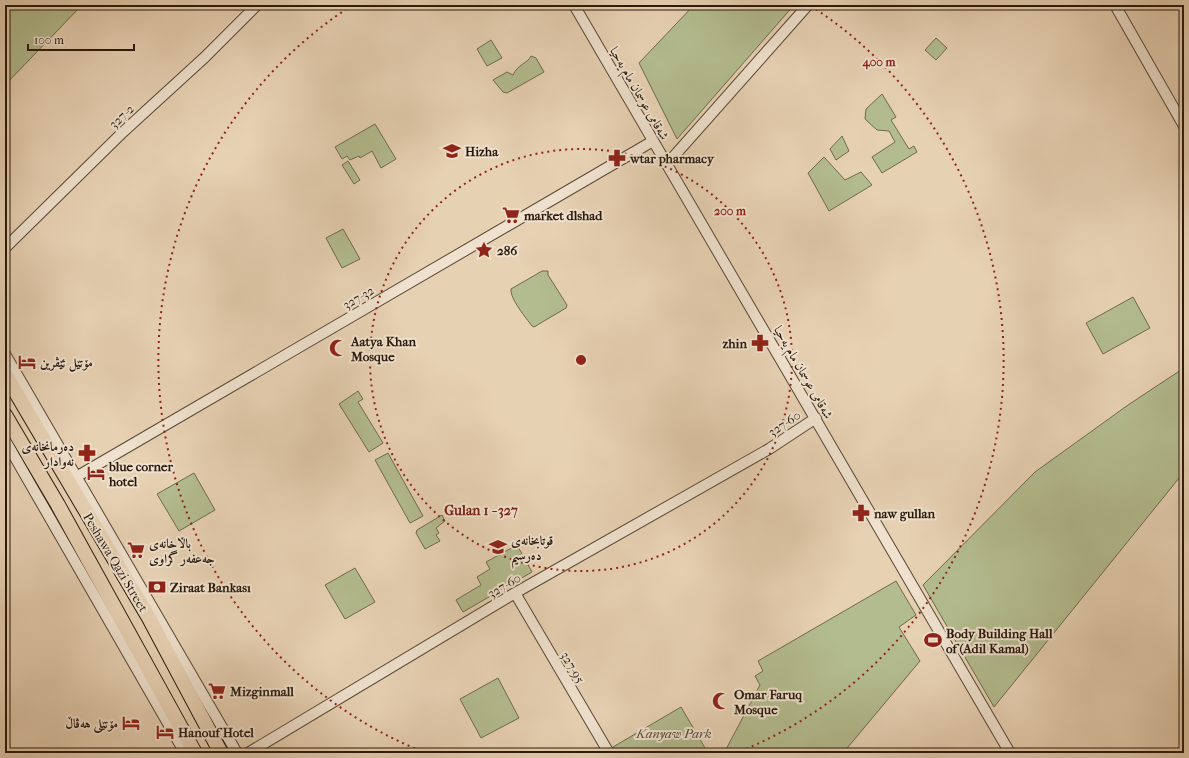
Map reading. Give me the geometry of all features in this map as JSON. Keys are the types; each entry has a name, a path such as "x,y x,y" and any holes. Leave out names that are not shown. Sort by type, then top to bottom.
{"highway":[{"name":"Peshawa Qazi Street","path":"5,374 102,540 167,642 222,753"},
{"path":"20,399 36,406"},
{"name":"Peshawa Qazi Street","path":"5,416 58,505 140,664 192,751"},
{"path":"102,540 104,526"}],"street":[{"name":"327-2","path":"5,248 123,132 204,57 257,5"},
{"name":"شەقامی عوسمان مام یەحیا","path":"574,5 1010,753"},
{"path":"667,164 808,5"},
{"path":"1115,5 1184,126"},
{"name":"327-32","path":"76,477 653,141"},
{"path":"5,354 104,526 167,642 237,753"},
{"name":"327-60","path":"248,753 516,593 769,449 816,418"},
{"path":"5,440 140,664 172,731 192,751"},
{"name":"327-95","path":"516,593 609,753"}],"green space":[{"path":"5,5 82,5 5,85"},
{"path":"694,5 794,5 677,139 639,63"},
{"path":"936,38 947,48 936,60 925,50"},
{"path":"491,40 502,58 487,66 477,49"},
{"path":"531,56 536,58 544,72 507,93 503,92 493,80 507,72 513,75 515,71"},
{"path":"882,94 896,117 891,120 909,149 914,146 917,152 882,173 872,157 895,142 889,131 877,130 865,119 866,109"},
{"path":"375,124 396,159 381,168 372,151 360,158 359,156 350,160 347,156 342,159 335,147"},
{"path":"842,136 849,151 836,160 830,149"},
{"path":"824,157 845,180 861,172 872,185 829,211 808,173"},
{"path":"348,161 360,180 354,184 342,165"},
{"path":"343,229 360,259 342,268 326,238"},
{"path":"542,271 548,271 548,275 567,305 566,308 534,327 516,303 511,293 511,289"},
{"path":"1133,297 1150,328 1103,354 1086,323"},
{"path":"1184,368 1184,472 994,707 923,585 1035,472 1128,405"},
{"path":"358,391 363,399 358,402 383,443 369,452 339,404"},
{"path":"388,453 423,516 410,523 375,460"},
{"path":"194,473 215,510 179,531 157,494"},
{"path":"442,515 445,521 436,528 439,533 436,535 440,541 425,549 416,533 417,530"},
{"path":"517,545 532,572 463,612 456,600 481,585 477,577 490,569 486,562"},
{"path":"355,568 375,602 345,619 325,585"},
{"name":"Kanyaw Park","path":"896,581 916,615 899,627 920,661 843,753 724,753 760,685 755,676 763,671 758,661"},
{"path":"498,678 519,718 481,738 460,699"},
{"name":"Kanyaw Park","path":"681,707 708,753 616,753 613,747"}],"place":[{"name":"Hizha","path":"452,151"},
{"name":"wtar pharmacy","path":"617,158"},
{"name":"market dlshad","path":"511,215"},
{"name":"286","path":"484,250"},
{"name":"zhin","path":"760,343"},
{"name":"Aatya Khan Mosque","path":"338,348"},
{"name":"مۆتێل ئێڤرین","path":"27,362"},
{"name":"دەرمانخانەی نەوادار","path":"87,453"},
{"name":"blue corner hotel","path":"96,473"},
{"name":"naw gullan","path":"861,513"},
{"name":"قوتابخانەی دەرسیم","path":"498,547"},
{"name":"باڵاخانەی جەعفەر گراوی","path":"136,550"},
{"name":"Ziraat Bankası","path":"157,587"},
{"name":"Body Building Hall of (Adil Kamal)","path":"933,640"},
{"name":"Mizginmall","path":"217,691"},
{"name":"Omar Faruq Mosque","path":"721,701"},
{"name":"مۆتێلی هەڤاڵ","path":"131,723"},
{"name":"Hanouf Hotel","path":"165,732"}],"district":[{"name":"Gulan 1 - 327","path":"481,510"}]}
